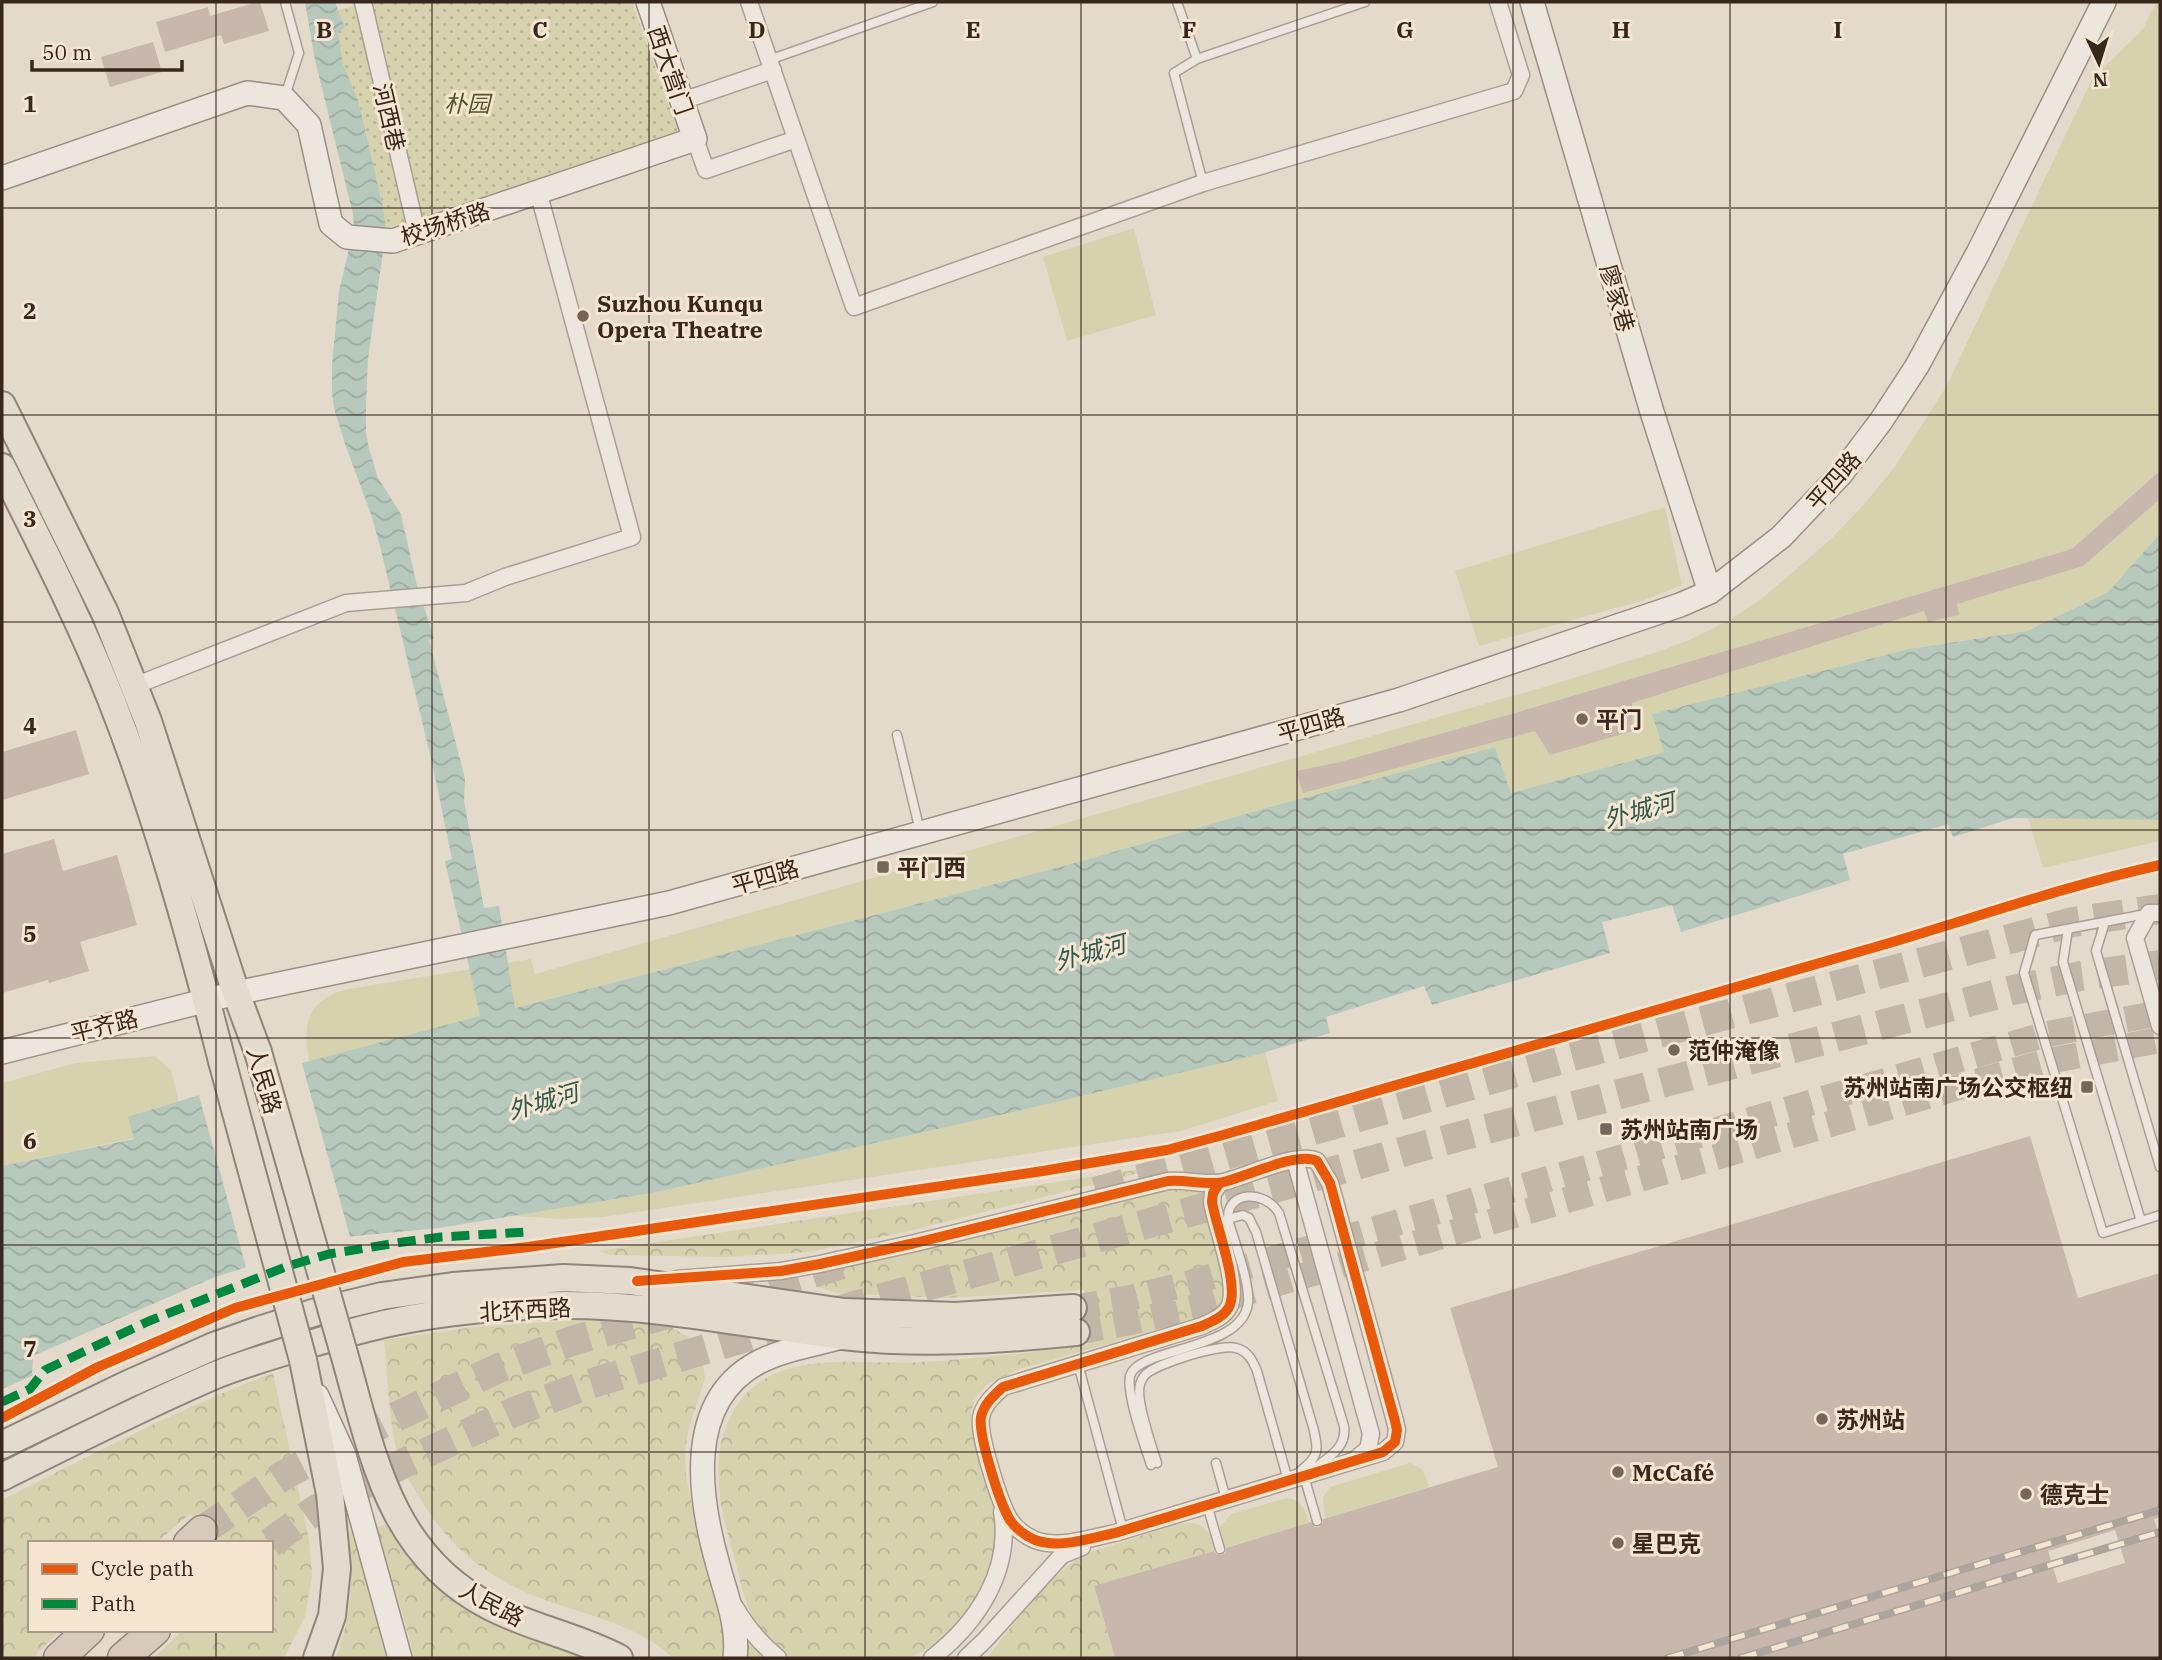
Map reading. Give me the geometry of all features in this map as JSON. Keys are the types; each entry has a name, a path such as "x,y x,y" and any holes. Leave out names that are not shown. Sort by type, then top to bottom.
{"highway":[{"path":"59,1658 87,1632"},
{"path":"123,1658 153,1632"}],"main road":[{"name":"西大营门","path":"648,2 695,138"},
{"name":"廖家巷","path":"1532,2 1652,412 1710,592"},
{"name":"平四路","path":"206,999 669,903 1399,700 1679,605 1710,592 1781,537 1841,474 1881,421 1917,366 1978,253 2104,2"},
{"path":"2,178 247,93 284,98"},
{"name":"校场桥路","path":"284,98 309,125 331,224 347,237 393,241 695,138"},
{"name":"人民路","path":"2,405 105,613 163,765 236,993 258,1052 380,1478 391,1504 417,1547 449,1579 489,1606 528,1624 590,1644 618,1658"},
{"name":"人民路","path":"2,467 110,697 157,830 206,999 305,1367 330,1494 337,1568 332,1616 317,1658"},
{"name":"平齐路","path":"2,1052 206,999"},
{"name":"北环西路","path":"2,1445 214,1346 316,1312 382,1296 453,1286 564,1278 637,1282 844,1311 1074,1320 1028,1337 958,1341 845,1336 626,1307 565,1305 471,1311 391,1322 220,1373 2,1477"},
{"path":"735,1658 736,1640 706,1508 701,1468 705,1433 716,1401 734,1379 757,1363 793,1349 845,1336"},
{"path":"305,1367 344,1455 400,1658"}],"street":[{"name":"河西巷","path":"363,2 417,233"},
{"path":"749,2 854,307 1203,183 1514,91 1521,75 1498,2"},
{"path":"682,101 771,65"},
{"path":"695,138 706,170 796,139"},
{"path":"134,687 346,603 466,593 505,577 632,537 538,191"},
{"path":"2155,913 2135,938 2160,1026"},
{"path":"637,1282 781,1271 915,1243 1168,1181 1220,1183 1301,1158 1312,1159 1320,1164 1328,1177 1397,1430 1395,1442 1389,1450 1119,1532 1062,1555 966,1658"},
{"path":"1295,1160 1371,1434 1368,1449 1354,1461"},
{"path":"1119,1532 1063,1543 1049,1543 1035,1540 1014,1526 998,1492 983,1439 981,1418 988,1400 1003,1387 1202,1326 1224,1314 1233,1296 1233,1285 1213,1207 1213,1193 1220,1183"},
{"path":"932,1658 968,1623 983,1603 998,1572 1005,1542 998,1492"},
{"path":"726,1593 746,1628 778,1658"}],"lane":[{"path":"284,98 299,53 285,2"},
{"path":"771,65 933,2"},
{"path":"1177,2 1197,59"},
{"path":"1203,183 1174,74 1197,59 1365,2"},
{"path":"897,735 920,833"},
{"path":"2155,913 2035,935 2024,973 2103,1233 2160,1215"},
{"path":"2105,922 2096,951 2160,1167"},
{"path":"2068,929 2063,962 2141,1221"},
{"path":"1213,1207 1245,1197 1265,1198 1279,1213 1345,1430 1343,1441 1335,1452 1296,1478"},
{"path":"1237,1200 1227,1211 1248,1293 1247,1307 1240,1319 1227,1331 1202,1343 1142,1362 1133,1369 1130,1377 1133,1402 1154,1464 1138,1388 1146,1374 1218,1348 1235,1347 1245,1352 1252,1359 1296,1478 1317,1521"},
{"path":"1228,1219 1243,1215 1249,1218 1256,1233 1317,1443 1318,1450 1312,1461 1296,1478"},
{"path":"1078,1364 1119,1532"},
{"path":"1216,1463 1226,1499"},
{"path":"1206,1505 1220,1549"}],"green space":[{"name":"朴园","path":"366,2 632,2 680,137 385,237 382,203 359,103 343,64 338,30 345,28 338,10"},
{"path":"2156,2 2160,2 2160,534 2108,592 2027,631 1909,649 1653,714 1664,752 1511,793 1495,747 1064,866 309,1061 306,1036 310,1017 321,1002 343,990 531,959 535,974 1551,685 1657,652 1728,621 1761,599 1833,537 1894,468 1946,387 2092,79 2143,29"},
{"path":"1134,228 1156,315 1067,341 1043,257"},
{"path":"1665,507 1682,585 1645,600 1479,646 1455,571"},
{"path":"2028,818 2160,820 2160,841 2043,868"},
{"path":"1265,1052 1278,1101 1181,1131 603,1217 563,1219 512,1216 652,1193"},
{"path":"155,1056 171,1070 179,1102 129,1117 135,1138 2,1166 2,1083 76,1063"},
{"path":"1175,1164 901,1233 808,1252 728,1257 610,1255 598,1251"},
{"path":"1194,1187 1202,1191 1206,1199 1224,1270 1223,1296 1216,1308 1194,1319 1017,1370 987,1385 976,1397 971,1422 995,1504 998,1538 988,1581 963,1618 947,1634 910,1658 796,1657 789,1656 774,1644 756,1623 748,1606 719,1490 721,1443 730,1417 746,1394 777,1373 817,1363 933,1361 1026,1353 1088,1344 1084,1290 944,1298 837,1293 818,1287 813,1280 814,1271 896,1256 1156,1191"},
{"path":"578,1320 646,1322 669,1326 688,1337 702,1357 705,1378 688,1432 686,1475 698,1537 723,1609 729,1658 673,1658 632,1631 512,1586 477,1563 447,1535 433,1519 401,1465 392,1425 384,1340 474,1327"},
{"path":"273,1373 309,1539 312,1576 305,1617 284,1658 154,1658 181,1632 273,1632 273,1541 213,1541 190,1514 158,1541 28,1541 28,1632 58,1632 33,1658 2,1658 2,1500 102,1449"},
{"path":"1410,1463 1423,1472 1429,1487 1325,1518 1323,1497 1330,1487"},
{"path":"1287,1498 1302,1506 1309,1523 1225,1548 1220,1527 1231,1514"},
{"path":"1189,1523 1204,1528 1217,1550 1094,1587 1115,1658 987,1658 1032,1599 1071,1563 1085,1554"},
{"path":"388,1524 404,1553 422,1574 465,1607 514,1631 591,1658 415,1658 377,1527"},
{"path":"355,1530 391,1658 336,1658 349,1610 350,1565 347,1531"},
{"path":"743,1632 768,1658 743,1658"}],"water":[{"name":"外城河","path":"305,2 335,2 345,28 338,31 343,64 359,103 382,203 385,237 368,359 366,433 378,478 401,514 417,586 434,638 429,640 465,778 464,801 484,908 499,906 515,1008 1064,866 1495,747 1511,793 1664,752 1652,714 1909,649 2027,631 2108,592 2160,534 2160,820 2013,818 1953,837 1948,824 1843,854 1850,880 1681,932 1672,905 1602,922 1610,953 1432,1005 1424,986 1326,1017 1330,1033 1256,1055 652,1193 439,1228 345,1237 215,1277 33,1356 32,1376 2,1389 2,1166 134,1139 128,1117 309,1061 480,1016 445,861 452,859 433,767 380,546 334,408 332,365 339,291 354,228 353,214 315,60"}],"pier":[{"path":"301,1060 351,1240 247,1271 198,1092"}],"building":[{"path":"260,2 269,31 224,44 221,35 165,52 156,22 208,7 210,16"},
{"path":"153,42 162,72 110,87 101,57"},
{"path":"2160,471 2160,499 2083,566 1957,604 1959,615 1928,622 1924,611 1632,703 1633,731 1550,755 1535,731 1303,793 1296,771 1340,762 1515,713 2072,549"},
{"path":"76,730 89,774 2,800 2,752"},
{"path":"54,839 63,871 117,855 137,925 80,942 89,971 2,993 2,854"},
{"name":"苏州站","path":"2030,1136 2078,1298 2160,1273 2160,1517 2154,1519 2160,1540 2160,1658 1115,1658 1094,1586 1214,1551 1221,1555 1226,1548 1311,1522 1315,1527 1319,1527 1323,1519 1498,1467 1450,1308","holes":["2115,1530 2125,1563 2058,1583 2048,1551"]}],"tunnel":[{"path":"1096,1192 1562,1059 2073,922 2160,909"},
{"path":"837,1311 1427,1145 2013,990 2081,976 2160,965"},
{"path":"1073,1308 1130,1298 1190,1283 2047,1034 2160,1013"},
{"path":"1076,1332 1192,1308 2049,1061 2160,1040"},
{"path":"726,1298 846,1263"},
{"path":"202,1531 284,1475 383,1423 499,1368 572,1341 678,1311"},
{"path":"273,1541 314,1511 402,1464 514,1412 586,1385 786,1325"}],"railway":[{"path":"1668,1658 2160,1510"},
{"path":"1741,1658 2160,1532"}],"marked path":[{"path":"2,1402 30,1389 45,1370 149,1321 288,1266 329,1254 403,1242 526,1232"}],"cycle path":[{"path":"2,1418 98,1367 235,1308 403,1262 528,1247 1043,1171 1167,1150 1865,950 2049,894 2160,865"},
{"path":"637,1281 781,1271 915,1243 1168,1181 1217,1183 1297,1159 1317,1161 1330,1183 1395,1421 1395,1442 1383,1452 1115,1533 1075,1542 1035,1540 1021,1532 1010,1520 986,1453 981,1426 982,1412 989,1400 1003,1387 1202,1326 1224,1313 1232,1297 1232,1285 1212,1202 1213,1193 1220,1183"}],"place":[{"name":"Suzhou Kunqu Opera Theatre","path":"583,316"},
{"name":"平门","path":"1582,719"},
{"name":"平门西","path":"883,867"},
{"name":"范仲淹像","path":"1674,1050"},
{"name":"苏州站南广场公交枢纽","path":"2087,1087"},
{"name":"苏州站南广场","path":"1606,1129"},
{"name":"苏州站","path":"1822,1419"},
{"name":"McCafé","path":"1618,1472"},
{"name":"德克士","path":"2026,1494"},
{"name":"星巴克","path":"1618,1543"}]}
